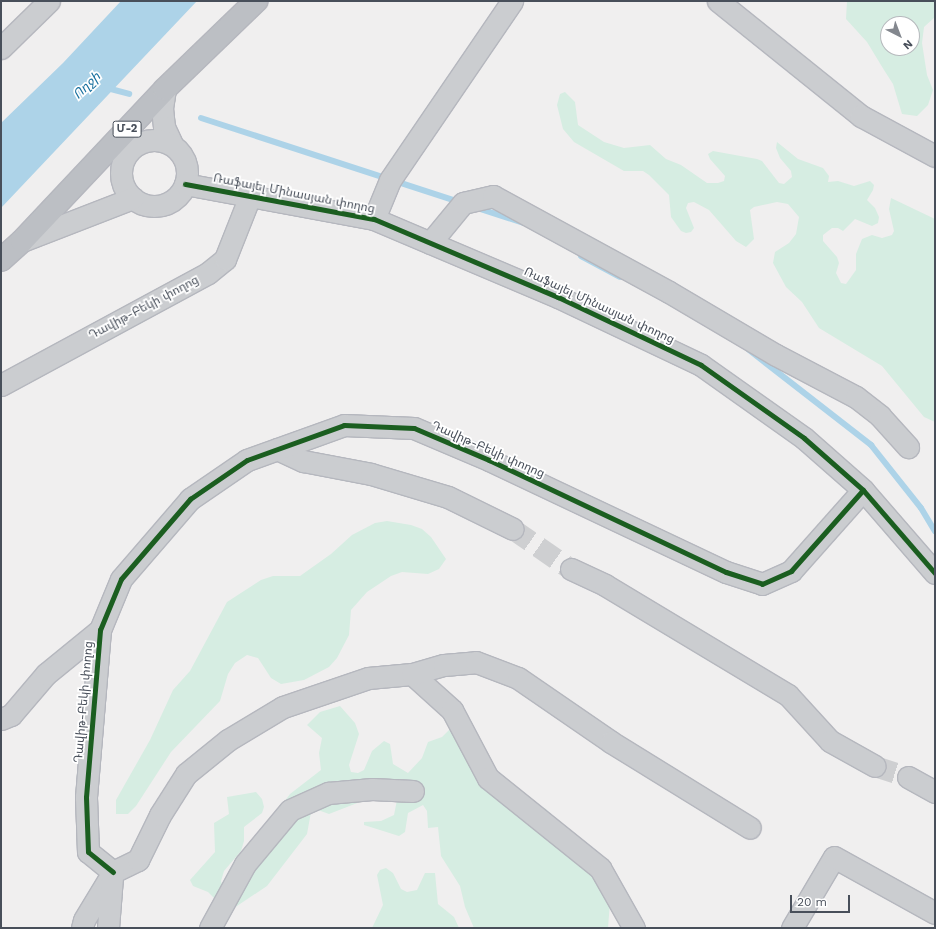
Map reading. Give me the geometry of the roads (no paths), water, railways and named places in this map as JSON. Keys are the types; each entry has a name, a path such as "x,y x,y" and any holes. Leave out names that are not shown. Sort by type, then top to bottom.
{"highway":[{"name":"Մ-2","path":"1,260 22,241 165,89 256,1"}],"street":[{"path":"1,48 49,1"},
{"path":"374,219 390,180 512,1"},
{"path":"718,1 861,116 935,156"},
{"path":"165,89 162,108 164,127 172,144 186,162 188,173 185,184 172,200 163,204 147,204 133,198 122,179 122,168 128,154 140,143 151,140 172,144"},
{"name":"Ռաֆայել Մինասյան փողոց","path":"185,184 374,219 558,297 701,365 804,438 863,490 935,573"},
{"name":"Դավիթ-Բեկի փողոց","path":"1,385 208,273 225,259 250,196"},
{"path":"430,243 463,204 493,196 669,292 776,355 856,397 880,416 908,447"},
{"path":"22,241 133,198"},
{"name":"Դավիթ-Բեկի փողոց","path":"113,872 88,852 86,797 100,630 121,579 190,499 247,460 344,425 414,428 489,460 726,572 762,584 791,571 863,490"},
{"path":"277,449 303,461 371,474 448,497 513,529"},
{"path":"571,569 604,585 788,695 830,741 875,766"},
{"name":"Դավիթ-Բեկի փողոց","path":"1,719 11,715 46,674 100,630"},
{"path":"82,928 84,920 113,872 138,860 160,815 186,774 228,740 290,704 368,678 412,674 444,665 476,662 518,678 611,742 750,828"},
{"path":"412,674 452,710 488,778 600,868 634,928"},
{"path":"908,777 935,792"},
{"path":"210,928 245,864 290,810 328,793 372,789 413,791"},
{"path":"792,928 834,857 935,913"},
{"path":"108,928 113,872"}],"water":[{"name":"Ողջի","path":"121,1 197,1 1,208 1,123 63,63"}],"waterway":[{"path":"107,88 129,94"},
{"path":"201,118 460,202"},
{"path":"474,207 524,223"},
{"path":"581,256 620,277"},
{"path":"749,350 871,445 921,508 935,531"}],"tunnel":[{"path":"513,529 571,569"},
{"path":"875,766 908,777"}]}
